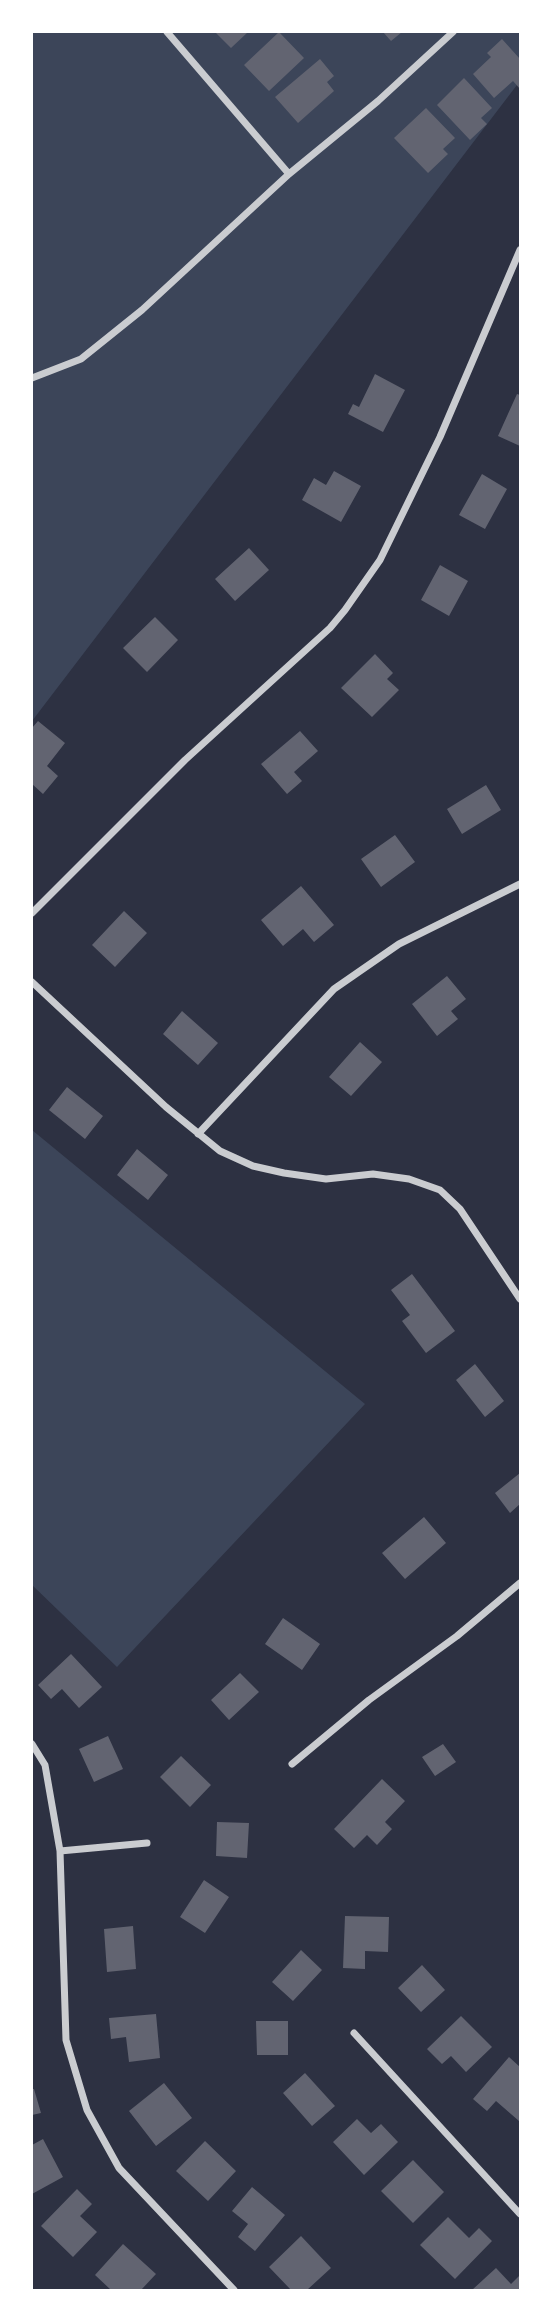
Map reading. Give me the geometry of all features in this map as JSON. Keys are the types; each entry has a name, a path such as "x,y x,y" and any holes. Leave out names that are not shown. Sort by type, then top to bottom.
{"street":[{"path":"167,32 289,174"},
{"path":"32,378 81,359 142,310 289,174 378,101 453,32"},
{"path":"32,913 185,760 330,628 345,610 380,561 440,437 520,250"},
{"path":"198,1135 334,989 399,944 520,884"},
{"path":"32,982 198,1135 220,1151 253,1166 326,1179 373,1174 409,1179 440,1190 460,1209 520,1299"},
{"path":"292,1764 369,1700 457,1636 520,1583"},
{"path":"32,1744 45,1765 60,1851 66,2040 87,2110 119,2168 234,2291"},
{"path":"60,1851 147,1843"},
{"path":"354,2033 520,2214"}],"shaded area":[{"path":"32,32 520,32 520,81 32,721"},
{"path":"32,1130 365,1404 117,1667 32,1585"}],"building":[{"path":"248,32 231,48 216,33"},
{"path":"279,32 304,58 269,91 244,65"},
{"path":"383,32 402,32 391,41"},
{"path":"502,39 520,59 520,89 513,81 494,98 473,74 491,57 487,53"},
{"path":"320,59 334,76 327,82 334,91 298,123 275,97"},
{"path":"464,78 492,108 481,118 487,124 470,140 437,105"},
{"path":"426,108 455,138 443,149 448,154 428,173 394,138"},
{"path":"375,374 405,390 383,432 348,414 353,404 359,407"},
{"path":"517,394 520,395 520,446 498,436"},
{"path":"334,471 361,486 341,522 302,500 314,478 326,485"},
{"path":"482,474 507,489 485,529 459,515"},
{"path":"249,548 269,570 235,601 215,579"},
{"path":"440,565 468,581 449,616 421,600"},
{"path":"155,617 178,640 147,672 123,648"},
{"path":"375,654 393,673 387,679 399,690 372,717 341,688"},
{"path":"38,721 65,743 47,766 58,776 43,794 32,784 32,728"},
{"path":"300,731 318,751 294,772 302,781 287,794 261,764"},
{"path":"486,785 501,810 462,834 447,809"},
{"path":"395,835 415,862 381,887 361,859"},
{"path":"301,886 334,925 314,942 303,929 283,946 261,920"},
{"path":"124,911 147,933 115,967 92,945"},
{"path":"447,976 466,999 451,1011 458,1019 437,1036 412,1004"},
{"path":"182,1011 218,1043 198,1065 163,1034"},
{"path":"360,1042 382,1062 351,1096 329,1077"},
{"path":"67,1087 103,1116 85,1139 49,1110"},
{"path":"137,1149 168,1175 148,1200 117,1175"},
{"path":"412,1274 455,1331 426,1353 402,1321 410,1315 391,1290"},
{"path":"475,1364 504,1401 485,1417 456,1380"},
{"path":"520,1473 520,1504 510,1513 495,1493"},
{"path":"424,1517 446,1543 405,1579 382,1553"},
{"path":"283,1618 320,1644 302,1670 265,1644"},
{"path":"71,1654 102,1687 79,1708 62,1689 51,1699 38,1685"},
{"path":"240,1673 259,1692 229,1720 211,1700"},
{"path":"108,1736 123,1769 94,1782 79,1749"},
{"path":"443,1744 456,1762 435,1776 422,1757"},
{"path":"181,1756 211,1785 190,1807 160,1777"},
{"path":"382,1779 405,1801 385,1822 392,1829 377,1845 367,1835 354,1848 334,1829"},
{"path":"217,1822 249,1823 247,1858 216,1856"},
{"path":"204,1880 229,1897 205,1933 180,1917"},
{"path":"345,1916 389,1917 388,1952 365,1951 365,1969 343,1968"},
{"path":"133,1926 136,1969 107,1972 104,1929"},
{"path":"301,1950 322,1970 293,2001 272,1982"},
{"path":"422,1965 445,1990 421,2012 398,1988"},
{"path":"156,2014 160,2058 129,2062 126,2037 111,2039 109,2018"},
{"path":"461,2016 492,2047 466,2072 451,2056 442,2064 427,2049"},
{"path":"256,2021 288,2021 288,2055 257,2055"},
{"path":"509,2057 520,2067 519,2121 496,2101 487,2111 473,2099"},
{"path":"305,2073 335,2106 312,2126 283,2093"},
{"path":"164,2083 192,2118 156,2146 129,2111"},
{"path":"32,2089 41,2113 32,2115"},
{"path":"357,2119 371,2133 381,2124 398,2142 364,2175 333,2142"},
{"path":"43,2139 63,2177 32,2194 32,2145"},
{"path":"205,2141 236,2171 208,2201 176,2171"},
{"path":"413,2160 444,2192 413,2223 381,2191"},
{"path":"252,2187 285,2215 255,2251 238,2237 248,2224 232,2211"},
{"path":"77,2189 92,2204 80,2216 97,2232 73,2257 41,2226"},
{"path":"448,2217 469,2238 479,2228 492,2241 455,2279 420,2245"},
{"path":"301,2236 331,2268 307,2290 291,2290 269,2267"},
{"path":"123,2244 156,2274 141,2290 111,2290 95,2275"},
{"path":"496,2268 511,2284 520,2275 520,2290 472,2290"}]}
